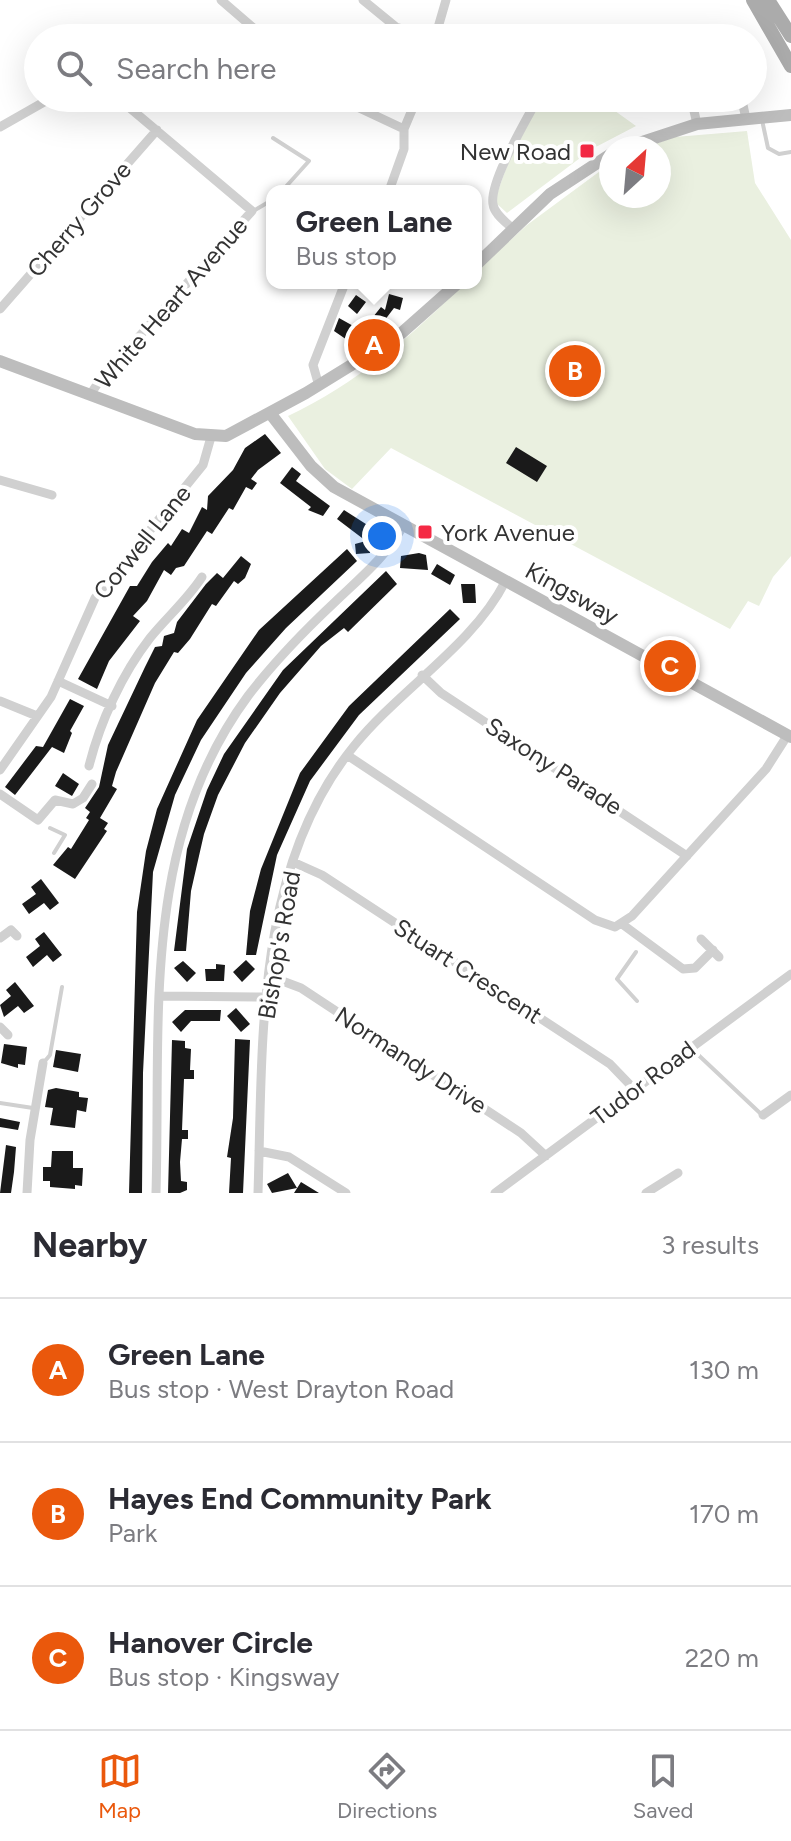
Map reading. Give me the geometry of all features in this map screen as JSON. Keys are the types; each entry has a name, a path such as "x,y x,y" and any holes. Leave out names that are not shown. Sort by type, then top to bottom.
{"main road":[{"path":"753,0 767,24"},
{"path":"768,0 791,36"},
{"path":"767,24 791,66"},
{"path":"660,136 697,124 791,115"},
{"path":"482,259 565,183 599,162"},
{"path":"0,361 211,437 231,434 319,386 404,332 451,289"},
{"name":"Kingsway","path":"270,413 325,479 403,526 789,736"}],"street":[{"path":"221,0 249,24"},
{"path":"363,0 392,24"},
{"path":"439,24 446,0"},
{"path":"0,127 26,112"},
{"path":"135,112 252,211"},
{"path":"368,112 404,129"},
{"path":"391,185 404,149 404,129 411,112"},
{"path":"513,229 497,214 492,203 510,150 530,112"},
{"path":"694,112 697,124"},
{"path":"744,112 746,119"},
{"name":"Cherry Grove","path":"0,309 157,130"},
{"name":"White Heart Avenue","path":"90,395 100,380 252,211"},
{"path":"319,386 313,365 343,289"},
{"name":"Corwell Lane","path":"0,770 58,681 89,607 203,465 211,437"},
{"path":"0,480 52,495"},
{"path":"156,1193 163,925 172,864 185,816 210,757 264,676 386,552 403,526"},
{"path":"89,766 126,676 149,639 176,613 202,577"},
{"name":"Bishop's Road","path":"258,1193 269,976 293,862 314,809 347,755 422,675 487,613 505,582"},
{"name":"Saxony Parade","path":"422,675 441,693 687,856"},
{"path":"58,681 112,706"},
{"path":"0,701 37,716"},
{"path":"347,755 595,920 611,927 622,924 687,856 775,759 789,736"},
{"path":"38,820 55,800 73,804 83,798 92,784"},
{"path":"0,794 50,828"},
{"name":"Stuart Crescent","path":"293,862 322,875 601,1058 635,1090"},
{"path":"622,924 686,970 716,954 701,939"},
{"path":"0,938 11,930 17,936"},
{"path":"636,952 643,941"},
{"name":"Tudor Road","path":"495,1193 791,974"},
{"name":"Normandy Drive","path":"269,976 301,988 521,1133 546,1156"},
{"path":"161,996 266,997"},
{"path":"0,1027 8,1035"},
{"path":"27,1193 35,1108 46,1077 43,1063"},
{"path":"763,1115 791,1095"},
{"path":"259,1151 289,1157 346,1193"},
{"path":"646,1193 678,1173"}],"lane":[{"path":"762,118 768,148 779,154 791,152"},
{"path":"273,138 309,161 287,185"},
{"path":"252,211 266,203"},
{"path":"50,828 65,835 54,853"},
{"path":"636,952 617,979 637,1001"},
{"path":"43,1063 50,1055 62,987"},
{"path":"690,1048 763,1115"},
{"path":"0,1103 35,1108"}],"green space":[{"path":"534,112 616,112 636,126 617,136 599,136 599,145 507,213 495,202 504,174"},
{"path":"747,131 755,183 791,240 791,556 773,577 759,606 748,601 730,629 391,448 352,489 325,469 288,416 360,374 425,321 458,289 482,289 482,266 527,225 599,172 599,208 671,208 671,138"}],"building":[{"path":"389,294 403,298 400,310 394,308 378,329 369,322 381,307 385,310"},
{"path":"356,295 366,302 357,314 348,306"},
{"path":"339,318 364,332 353,344 334,331"},
{"path":"265,434 281,453 258,470 251,479 257,483 252,490 246,487 233,510 229,508 212,534 207,531 184,566 176,568 171,575 164,570 147,601 133,616 140,621 109,661 97,689 78,679 130,586 137,586 152,562 168,543 171,546 182,529 189,533 202,507 207,510 208,496 233,470 245,448"},
{"path":"516,447 547,466 537,482 506,463"},
{"path":"292,467 301,474 296,481 330,506 323,516 308,510 311,507 280,483"},
{"path":"344,510 369,526 370,553 356,554 355,544 366,541 337,519"},
{"path":"347,549 357,561 286,628 246,673 201,740 175,795 153,872 143,1073 142,1193 129,1193 137,912 146,851 157,809 197,720 259,630"},
{"path":"426,555 428,570 400,568 401,556"},
{"path":"241,556 251,564 245,578 238,584 234,581 216,606 212,604 190,639 178,653 174,652 155,683 116,772 112,786 117,789 100,818 108,823 104,829 107,831 75,879 53,865 68,847 71,849 89,820 86,818 90,812 85,808 99,787 108,745 155,647 162,646 164,636 174,633 177,622 206,584 217,573 223,578"},
{"path":"437,564 455,575 450,585 431,574"},
{"path":"386,571 397,584 348,632 344,628 321,646 280,693 245,743 218,795 204,834 191,891 186,951 174,951 187,849 207,790 224,754 283,670"},
{"path":"461,584 475,584 476,603 463,603"},
{"path":"450,609 460,619 359,715 310,781 277,855 256,955 246,955 250,911 261,869 300,773 349,706"},
{"path":"70,699 84,706 70,731 72,733 64,753 52,747 15,795 5,787 36,746 43,747"},
{"path":"63,773 79,784 72,796 55,786"},
{"path":"41,879 59,903 50,910 44,903 29,914 22,904 36,894 31,887"},
{"path":"44,932 62,955 53,962 47,955 33,967 26,957 40,946 35,939"},
{"path":"246,960 255,969 242,982 233,972"},
{"path":"183,961 196,973 187,982 174,968"},
{"path":"216,964 225,965 224,981 206,981 205,969 216,969"},
{"path":"15,982 34,1006 24,1013 18,1006 4,1017 0,1005 11,996 6,990"},
{"path":"236,1008 250,1024 241,1032 227,1016"},
{"path":"185,1010 221,1010 220,1021 191,1021 181,1032 172,1022"},
{"path":"235,1039 250,1040 243,1193 229,1193 231,1158 227,1157 233,1118"},
{"path":"172,1040 185,1041 185,1048 191,1049 190,1070 194,1070 194,1079 184,1079 182,1130 188,1130 188,1139 182,1139 180,1162 181,1181 187,1182 187,1190 180,1193 168,1193"},
{"path":"4,1044 27,1047 25,1065 18,1064 18,1068 1,1063"},
{"path":"56,1050 81,1054 78,1072 53,1067"},
{"path":"56,1088 79,1092 79,1097 88,1098 86,1112 77,1110 75,1128 50,1125 53,1108 45,1107 48,1090"},
{"path":"0,1118 20,1122 18,1130 0,1127"},
{"path":"6,1145 16,1147 14,1172 11,1193 0,1193"},
{"path":"52,1151 73,1151 73,1168 83,1168 82,1186 75,1185 75,1189 50,1187 50,1181 43,1181 43,1167 51,1167"},
{"path":"288,1173 297,1188 272,1193 267,1184"},
{"path":"301,1182 319,1193 294,1193"}],"place":[{"name":"New Road","path":"587,151"},
{"name":"Green Lane","path":"374,345"},
{"name":"Hayes End Community Park","path":"575,371"},
{"name":"York Avenue","path":"425,532"},
{"name":"Hanover Circle","path":"670,666"}]}
